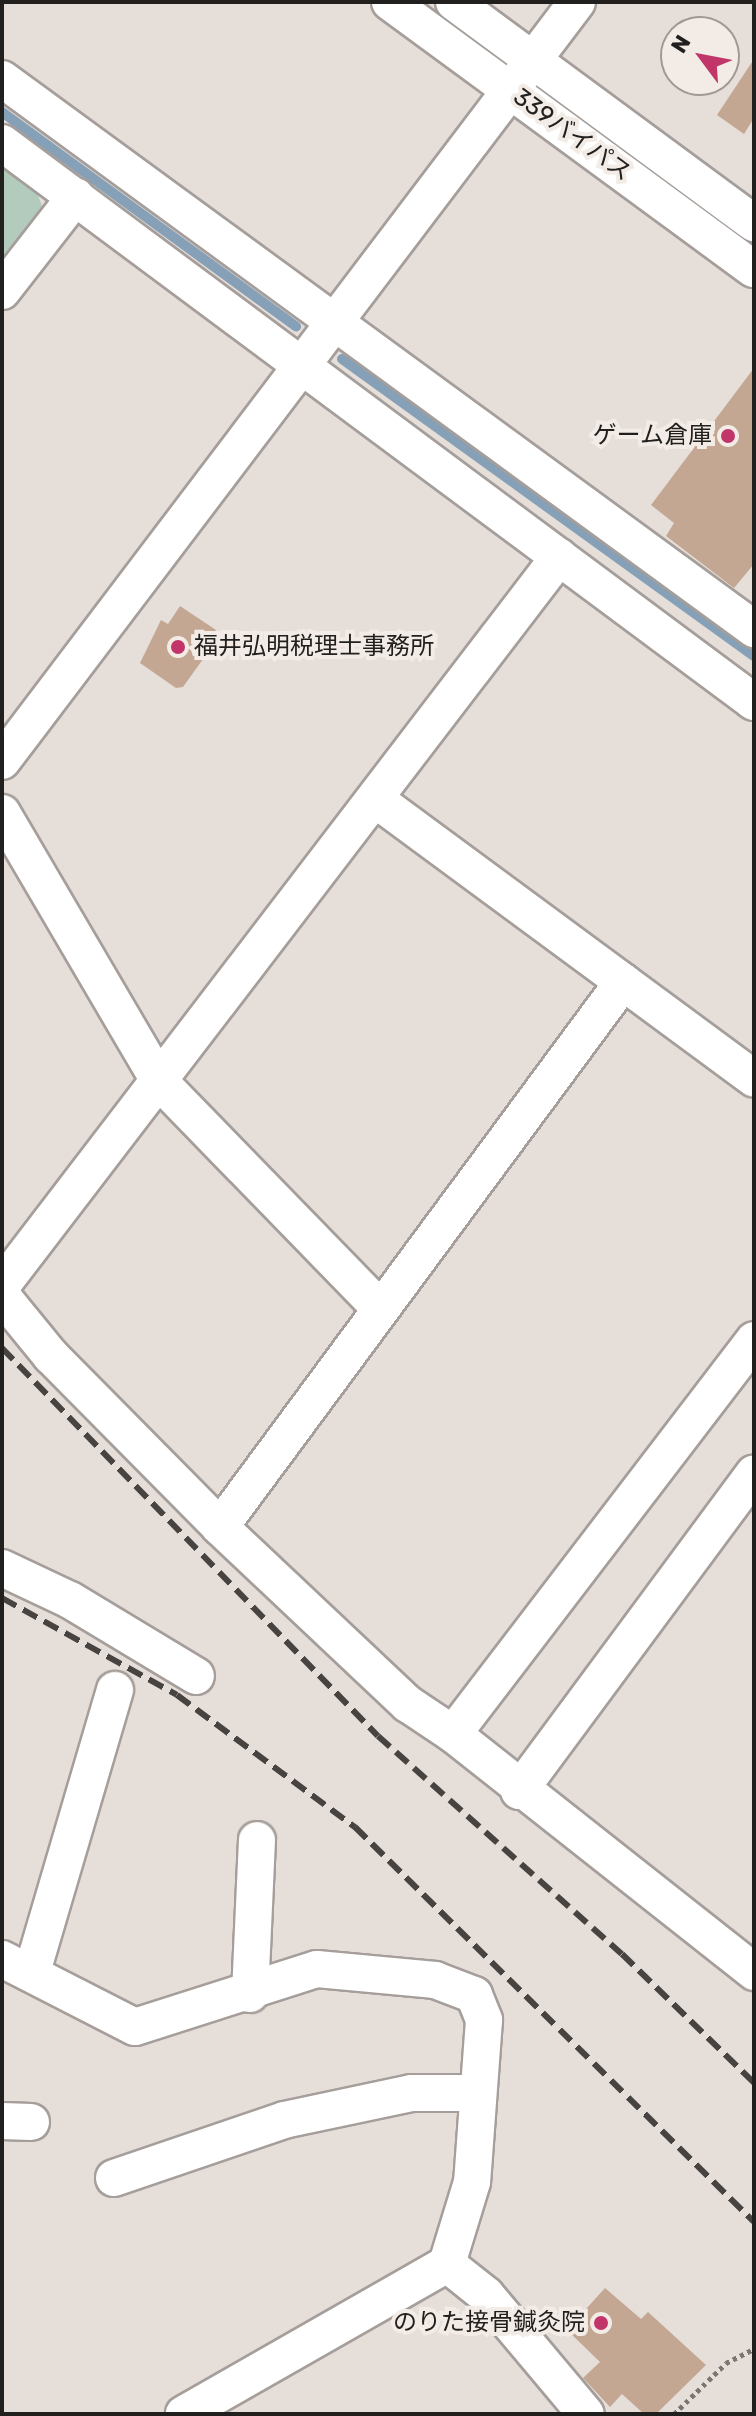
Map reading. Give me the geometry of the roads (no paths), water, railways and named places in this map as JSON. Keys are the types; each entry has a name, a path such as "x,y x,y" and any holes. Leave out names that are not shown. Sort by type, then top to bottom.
{"street":[{"name":"339バイパス","path":"390,2 754,269"},
{"path":"454,2 754,223"},
{"path":"2,761 577,2"},
{"path":"2,79 754,629"},
{"path":"2,143 76,196 299,369 754,702"},
{"path":"2,291 76,196"},
{"path":"2,1285 559,557"},
{"path":"375,799 754,1078"},
{"path":"2,813 159,1081 381,1309"},
{"path":"220,1527 623,982"},
{"path":"2,1296 51,1356 220,1527 408,1704 453,1734 519,1791 754,1972"},
{"path":"453,1734 754,1340"},
{"path":"519,1791 754,1473"},
{"path":"2,1568 70,1600 196,1676"},
{"path":"115,1690 17,1965 135,2027 250,1994 317,1969 435,1980 474,1995 484,2020 475,2093 472,2182 447,2264 184,2414"},
{"path":"250,1994 257,1840"},
{"path":"114,2178 284,2120 412,2093 475,2093"},
{"path":"447,2264 486,2295 586,2414"}],"waterway":[{"path":"2,112 296,326"},
{"path":"342,359 754,656"}],"railway":[{"path":"2,1348 378,1736 622,1954 754,2083"},
{"path":"2,1598 177,1695 355,1827 754,2222"}],"place":[{"name":"ゲーム倉庫","path":"728,436"},
{"name":"福井弘明税理士事務所","path":"178,647"},
{"name":"のりた接骨鍼灸院","path":"601,2323"}]}
